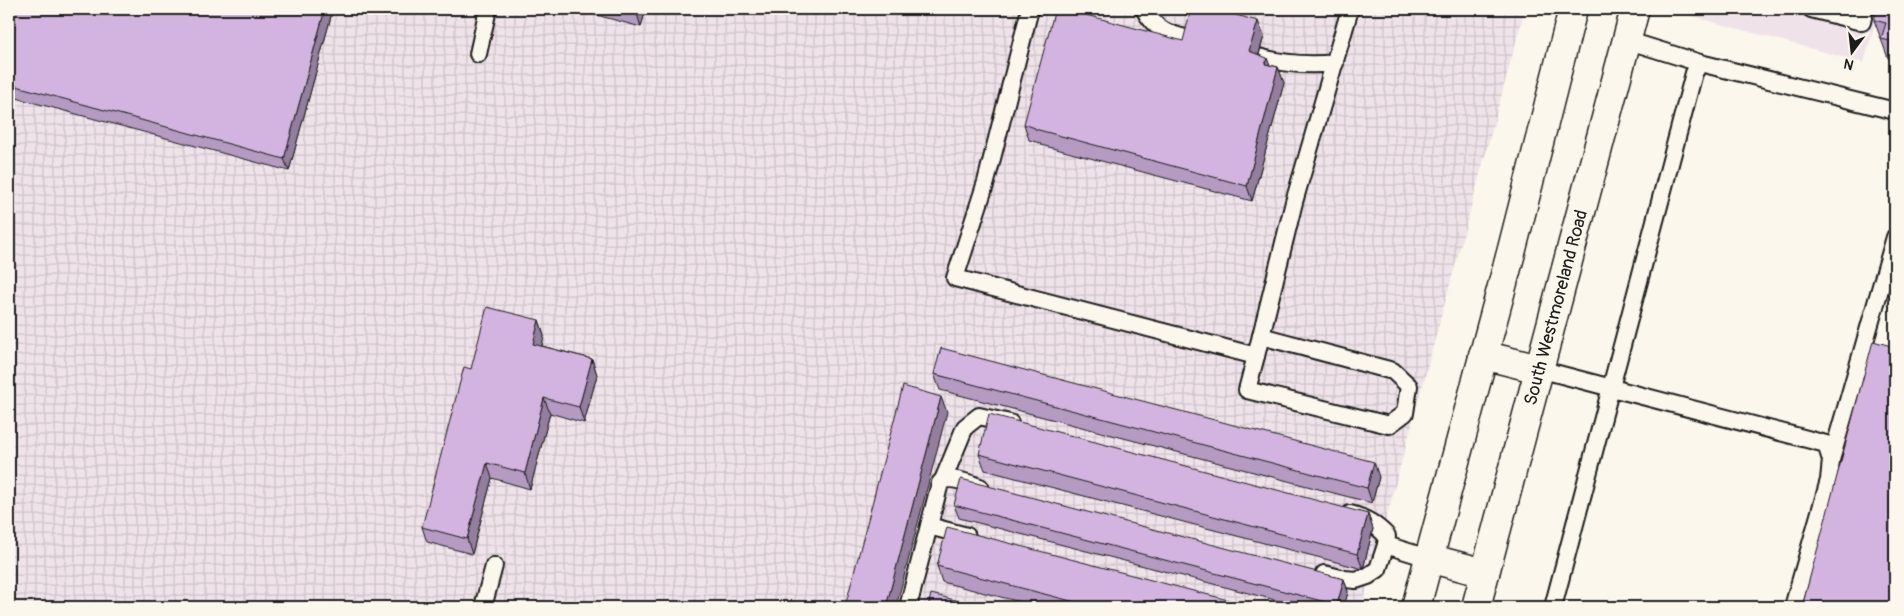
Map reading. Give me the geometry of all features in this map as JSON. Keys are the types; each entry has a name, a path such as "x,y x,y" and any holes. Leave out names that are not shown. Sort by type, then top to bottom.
{"main road":[{"path":"1416,607 1573,9"},
{"name":"South Westmoreland Road","path":"1476,607 1635,9"},
{"path":"1483,355 1539,369"},
{"path":"1428,558 1485,573"}],"lane":[{"path":"478,54 488,9"},
{"path":"1030,9 986,182 955,278 1256,356"},
{"path":"1144,9 1154,24 1167,34 1193,40"},
{"path":"1261,336 1393,371 1409,386 1405,413 1389,425 1247,390 1294,202 1350,9"},
{"path":"1811,9 1862,22 1865,9"},
{"path":"1626,40 1700,63 1895,111"},
{"path":"1258,57 1280,63 1312,65 1335,63"},
{"path":"1553,607 1694,73 1700,63"},
{"path":"1793,607 1829,480 1831,460 1895,236"},
{"path":"1539,369 1826,444 1831,460"},
{"path":"908,607 940,483 943,480 965,427 979,416 1024,427"},
{"path":"943,480 949,479 997,491"},
{"path":"1306,570 1356,580 1378,569 1387,536 1377,526 1362,517 1333,509"},
{"path":"929,526 986,541"},
{"path":"1386,545 1428,558"},
{"path":"483,607 494,566"}],"shaded area":[{"path":"9,9 1525,9 1362,607 9,607"},
{"path":"1665,9 1879,9 1864,63"}],"building":[{"path":"9,9 325,9 284,159 9,84"},
{"path":"616,9 638,9 637,14"},
{"path":"1055,9 1064,9 1183,41 1191,9 1214,9 1258,21 1249,51 1267,58 1265,64 1278,67 1247,186 1035,129 1024,124"},
{"path":"1877,9 1895,9 1895,42 1881,39 1886,23 1874,20"},
{"path":"487,307 539,320 533,344 592,359 579,407 544,398 525,473 487,463 467,539 422,527 464,367 471,369"},
{"path":"1873,341 1895,347 1895,607 1802,607"},
{"path":"941,348 1374,462 1367,488 934,374"},
{"path":"903,386 941,397 886,607 845,607"},
{"path":"989,414 1368,514 1357,554 979,454"},
{"path":"961,479 1344,579 1337,605 954,505"},
{"path":"947,527 1255,607 1094,607 937,566"},
{"path":"931,594 983,607 928,607"}]}
